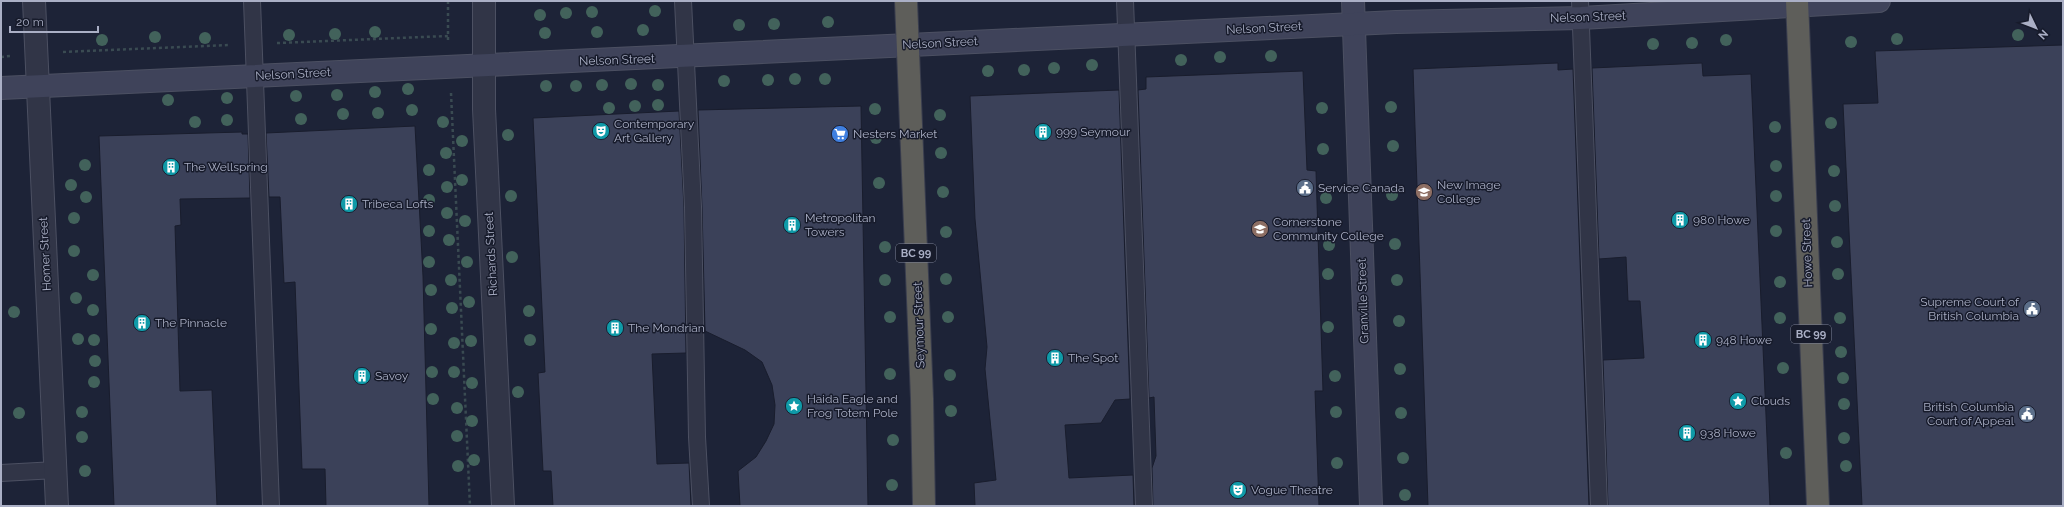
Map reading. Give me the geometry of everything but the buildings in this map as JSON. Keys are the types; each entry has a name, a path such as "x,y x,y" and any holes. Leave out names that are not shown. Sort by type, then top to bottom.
{"highway":[{"name":"Seymour Street","path":"906,1 922,398 924,506"},
{"name":"Howe Street","path":"1797,3 1818,506"}],"main road":[{"name":"Granville Street","path":"1353,1 1371,506"},
{"name":"Nelson Street","path":"1,88 685,57 1126,34 1353,24 1580,9 1879,1"}],"street":[{"name":"Homer Street","path":"34,1 57,506"},
{"name":"Richards Street","path":"484,1 486,65 485,117 503,506"}],"lane":[{"path":"252,1 272,506"},
{"path":"683,1 693,207 697,437 701,506"},
{"path":"1124,1 1144,506"},
{"path":"1580,9 1599,506"},
{"path":"1,473 56,470"}],"path":[{"path":"448,1 448,29"},
{"path":"271,43 448,36"},
{"path":"74,51 231,45"},
{"path":"451,90 470,506"}],"place":[{"name":"Contemporary Art Gallery","path":"601,131"},
{"name":"999 Seymour","path":"1043,132"},
{"name":"Nesters Market","path":"840,134"},
{"name":"The Wellspring","path":"171,167"},
{"name":"Service Canada","path":"1305,188"},
{"name":"New Image College","path":"1424,192"},
{"name":"Tribeca Lofts","path":"349,204"},
{"name":"980 Howe","path":"1680,220"},
{"name":"Metropolitan Towers","path":"792,225"},
{"name":"Cornerstone Community College","path":"1260,229"},
{"name":"Supreme Court of British Columbia","path":"2032,309"},
{"name":"The Pinnacle","path":"142,323"},
{"name":"The Mondrian","path":"615,328"},
{"name":"948 Howe","path":"1703,340"},
{"name":"The Spot","path":"1055,358"},
{"name":"Savoy","path":"362,376"},
{"name":"Clouds","path":"1738,401"},
{"name":"Haida Eagle and Frog Totem Pole","path":"794,406"},
{"name":"British Columbia Court of Appeal","path":"2027,414"},
{"name":"938 Howe","path":"1687,433"},
{"name":"Vogue Theatre","path":"1238,490"}]}
